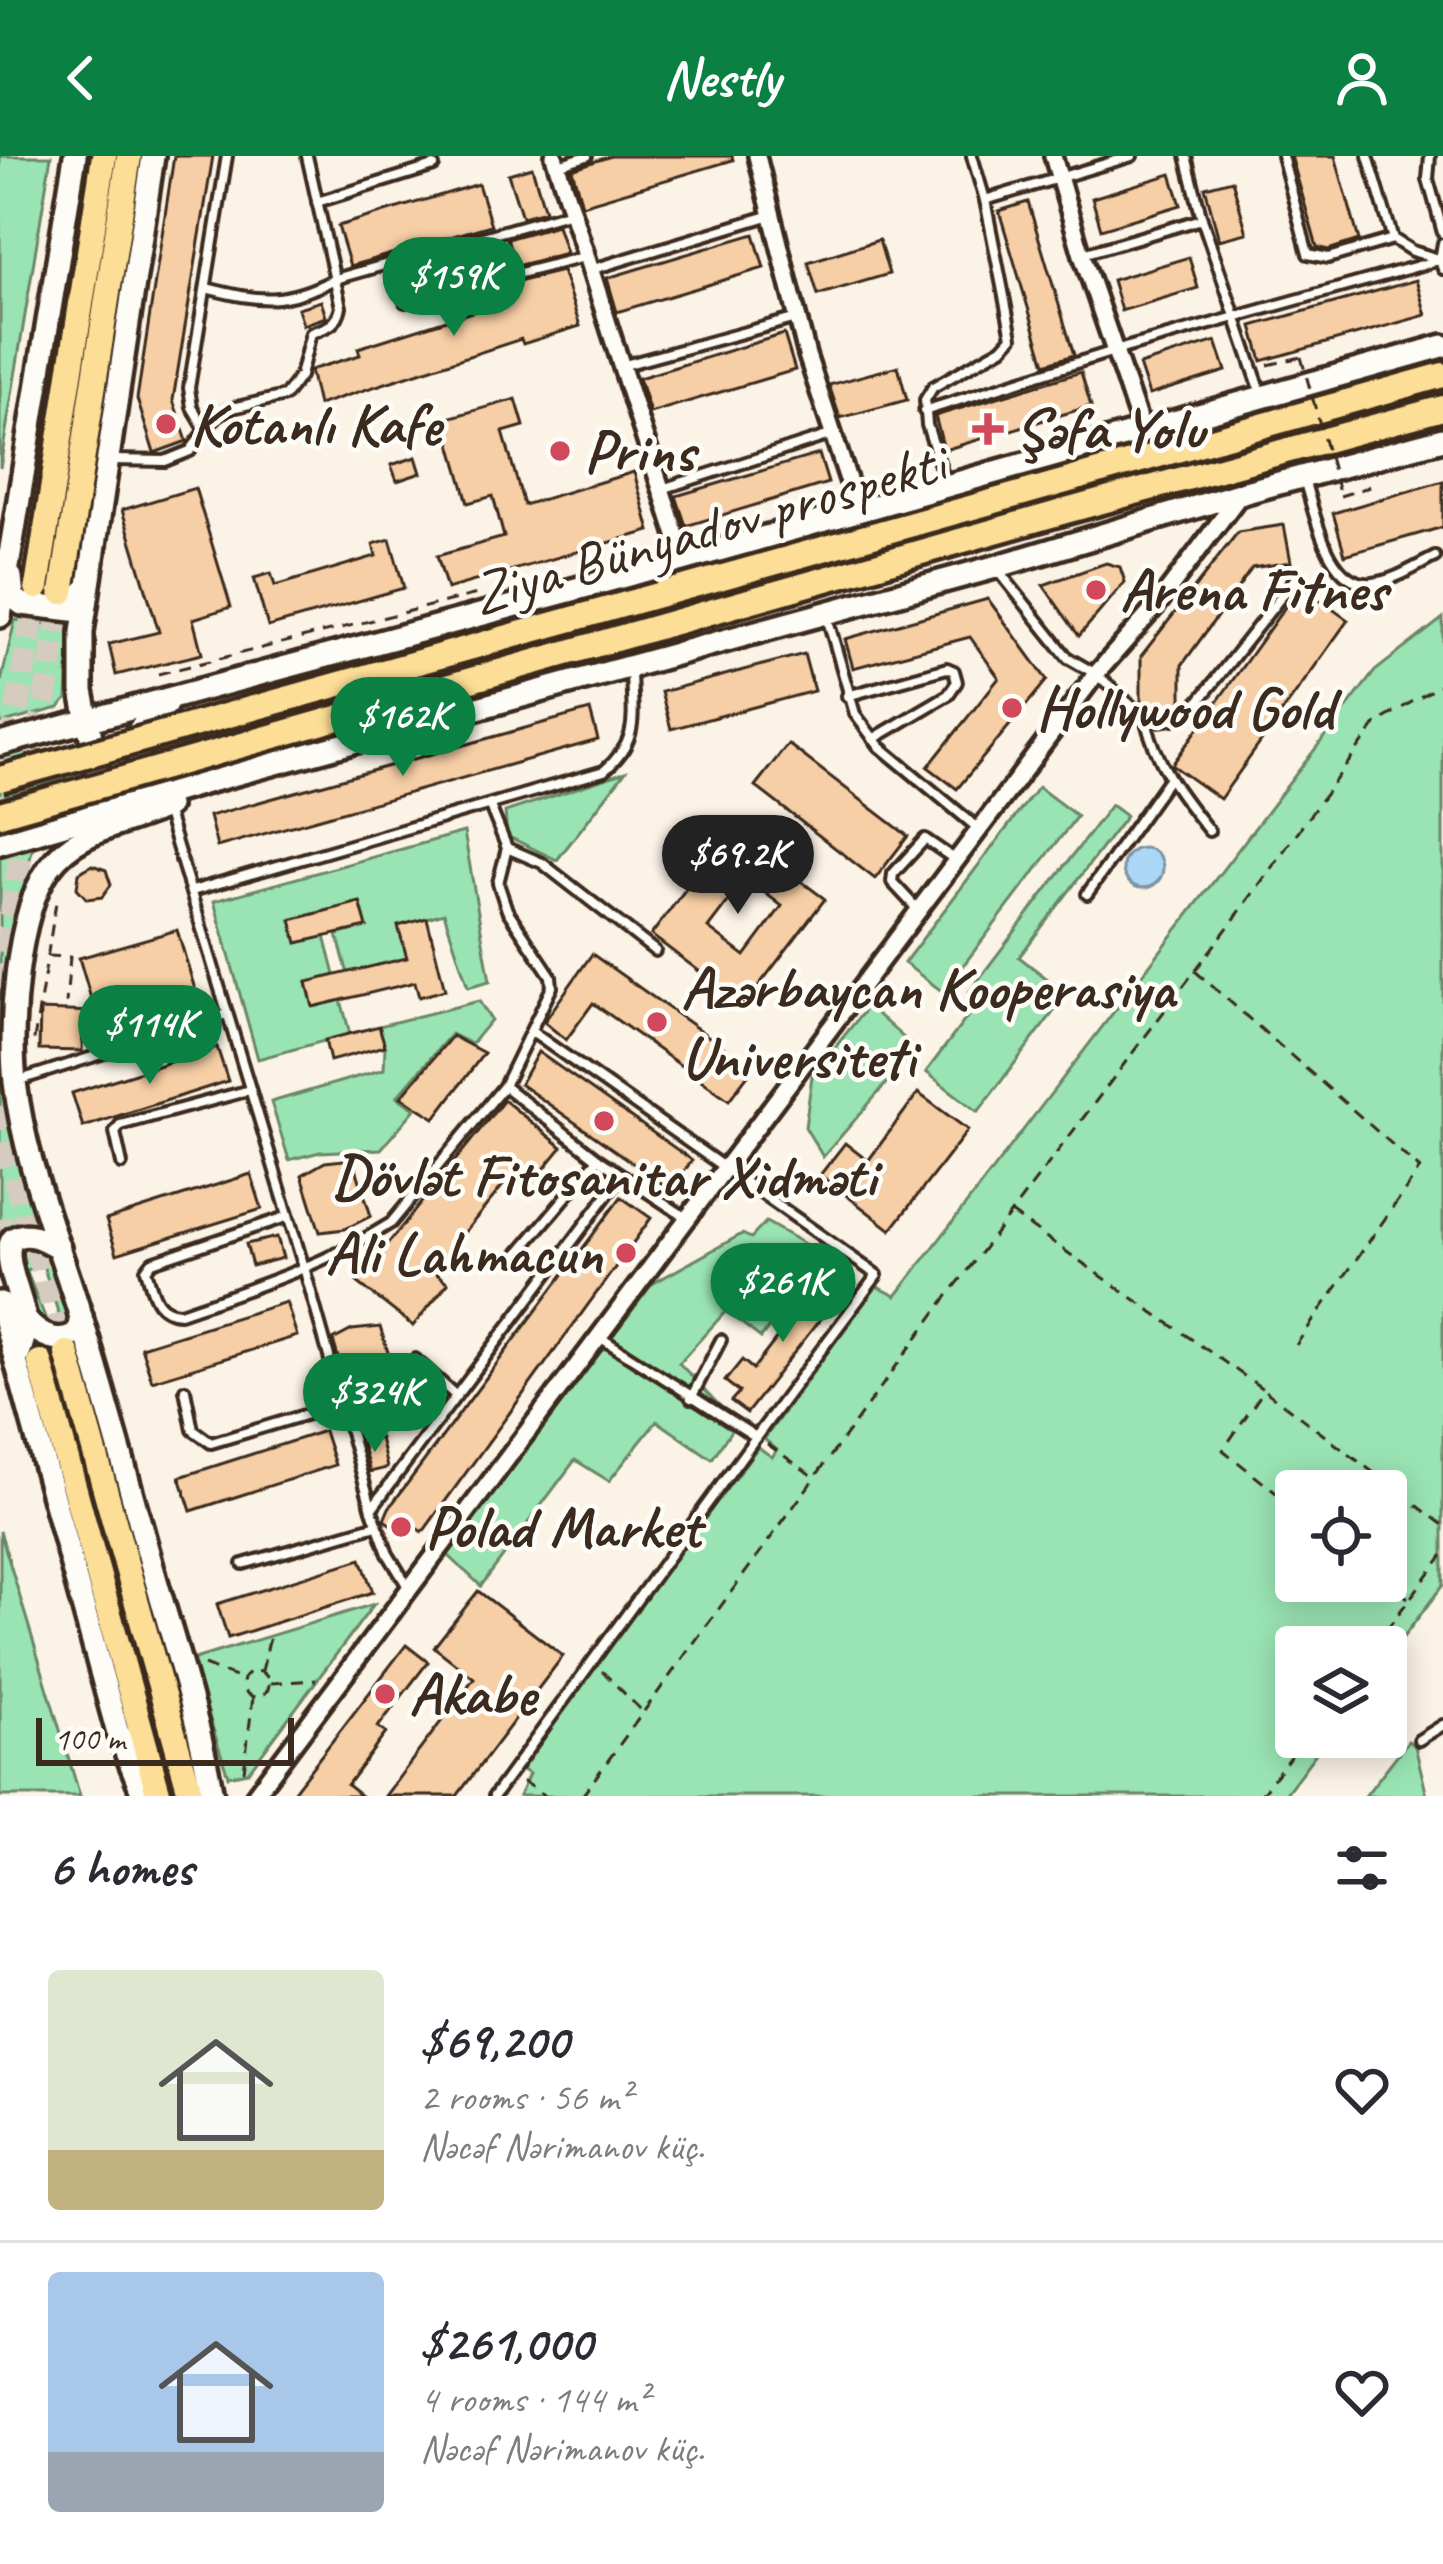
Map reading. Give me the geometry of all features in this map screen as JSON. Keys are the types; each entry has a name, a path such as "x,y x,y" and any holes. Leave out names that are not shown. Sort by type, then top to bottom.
{"main road":[{"path":"0,616 75,156"},
{"path":"104,156 49,590 129,156"},
{"path":"39,832 88,803 98,786 85,720 80,655 153,156"},
{"name":"Ziya Bünyadov prospekti","path":"2,743 684,560 1443,346"},
{"name":"Ziya Bünyadov prospekti","path":"0,779 1443,375"},
{"name":"Ziya Bünyadov prospekti","path":"0,814 1443,408"},
{"name":"Ziya Bünyadov prospekti","path":"1,843 1443,440"},
{"path":"10,558 13,597 22,604 72,610 81,602 90,572"},
{"path":"199,688 150,714 134,738 136,755 150,777 181,783 210,781"},
{"path":"2,743 66,738 87,749 94,759"},
{"path":"210,781 165,808 68,847 42,878 20,968 27,1140 194,1715 212,1796"},
{"path":"59,1248 36,1236 19,1236 5,1246 2,1262 25,1319 28,1361 117,1730 144,1796"},
{"path":"0,1303 28,1361 159,1796"},
{"path":"25,1319 46,1336 63,1339 78,1332 81,1316"},
{"path":"67,1353 191,1796"}],"street":[{"path":"757,156 797,317 858,510"},
{"path":"1053,156 1142,430"},
{"path":"555,161 684,560"},
{"path":"254,1796 1096,674 1242,493"}],"lane":[{"path":"207,433 191,406 189,388 227,156"},
{"path":"106,459 165,461 190,451 217,416 279,399 293,389 311,333 333,325 341,307 307,156"},
{"path":"555,161 587,156"},
{"path":"947,485 924,411 925,400 932,387 1002,348 1012,337 972,156"},
{"path":"985,200 1132,156"},
{"path":"1186,156 1202,219 1263,397"},
{"path":"1282,156 1308,254 1328,258 1393,238"},
{"path":"1368,156 1393,238 1442,262"},
{"path":"1430,156 1428,179 1443,233"},
{"path":"317,202 434,166"},
{"path":"206,288 270,301 301,297 335,279 571,212"},
{"path":"405,302 587,263 772,215"},
{"path":"1082,255 1202,219"},
{"path":"1442,262 1443,243"},
{"path":"924,411 1234,316 1442,262"},
{"path":"620,367 797,317"},
{"path":"661,490 833,434"},
{"path":"1304,478 1329,554 1356,581 1371,584 1435,557"},
{"path":"995,567 1069,658 1096,674 1145,718 1157,722 1189,711 1298,575"},
{"path":"826,613 855,714 874,739 982,830"},
{"path":"192,891 604,770 624,753 633,732 630,665"},
{"path":"848,696 946,668 954,671 957,682 948,695 874,739"},
{"path":"1145,718 1168,780 1208,831"},
{"path":"1087,894 1168,780"},
{"path":"286,1217 152,1262 146,1270 158,1306 180,1313 305,1270 391,1222 504,1086 553,986 507,910 499,883 507,848 490,806"},
{"path":"165,808 305,1270 372,1510 388,1554 411,1592"},
{"path":"920,912 892,882 893,874 925,839 958,862"},
{"path":"507,848 542,863 655,951"},
{"path":"23,1079 227,1014"},
{"path":"494,1796 877,1275 532,1032"},
{"path":"504,1086 598,1159 686,1218"},
{"path":"122,1164 115,1132 120,1125 250,1090"},
{"path":"515,1257 598,1159"},
{"path":"372,1510 622,1175"},
{"path":"599,1337 756,1437"},
{"path":"691,1398 721,1340"},
{"path":"415,1359 456,1396"},
{"path":"185,1390 193,1430 211,1443 341,1404"},
{"path":"243,1564 377,1525"},
{"path":"1419,1740 1443,1724"}],"path":[{"path":"1267,365 1301,357 1340,496 1369,487"},
{"path":"158,674 494,590"},
{"path":"582,1796 1377,723 1443,683"},
{"path":"23,1079 45,988 58,889"},
{"path":"47,956 70,957 66,1003"},
{"path":"1195,971 1420,1168 1296,1345"},
{"path":"1011,1213 1264,1390 1443,1525"},
{"path":"1264,1390 1223,1450 1275,1492"},
{"path":"756,1437 815,1478"},
{"path":"1389,1626 1443,1555"},
{"path":"269,1683 262,1672 270,1636"},
{"path":"190,1660 243,1681"},
{"path":"592,1661 643,1712"},
{"path":"243,1681 249,1673 262,1672"},
{"path":"243,1681 246,1693 253,1697 264,1694 269,1683"},
{"path":"269,1683 316,1681"},
{"path":"244,1771 253,1697"},
{"path":"1260,1796 1289,1758"},
{"path":"511,1774 545,1796"}],"green space":[{"path":"0,156 51,156 0,468"},
{"path":"1443,618 1443,1585 1407,1632 1407,1626 1275,1626 1275,1758 1312,1758 1284,1796 519,1796 529,1774 518,1768 758,1447 772,1457 777,1450 764,1439 876,1286 896,1296 1375,671"},
{"path":"15,620 70,627 67,699 59,708 0,724 0,686"},
{"path":"25,750 69,754 79,787 63,808 0,828 0,757"},
{"path":"625,772 557,860 507,836 505,812"},
{"path":"1038,787 1077,816 943,992 904,963"},
{"path":"1111,805 1126,816 1019,957 1067,994 978,1112 926,1072 977,1004 969,992"},
{"path":"464,832 490,981 468,987 444,913 399,926 407,958 348,974 337,935 366,927 360,902 292,919 298,943 325,936 335,975 307,983 313,1007 341,1000 350,1034 258,1059 214,901"},
{"path":"33,846 17,918 7,1092 17,1150 41,1226 18,1224 0,1236 0,856"},
{"path":"479,1001 491,1020 471,1044 451,1034 397,1097 415,1109 381,1149 320,1152 289,1160 271,1102 384,1069 385,1046 379,1026"},
{"path":"868,1006 916,1049 823,1157 805,1127 812,1076"},
{"path":"766,1222 822,1254 761,1338 726,1311 679,1363 736,1423 712,1459 657,1421 609,1481 575,1460 481,1586 447,1554 652,1284 742,1234 751,1238"},
{"path":"30,1241 48,1249 74,1328 64,1331 43,1265 26,1270 47,1322 40,1324 25,1296 14,1250"},
{"path":"0,1531 80,1796 0,1796"},
{"path":"374,1604 248,1772 228,1776 191,1660"},
{"path":"1407,1742 1415,1746 1427,1796 1365,1796 1395,1758 1407,1758"}],"water":[{"path":"1143,848 1157,854 1163,868 1157,882 1143,888 1129,882 1123,868 1129,854"}],"building":[{"path":"174,156 213,156 173,400 187,441 154,453 137,399"},
{"path":"611,156 732,156 733,160 582,205 572,169"},
{"path":"1291,156 1335,156 1359,240 1328,250 1317,247"},
{"path":"532,167 545,211 522,217 508,174"},
{"path":"1171,174 1181,205 1101,229 1092,198"},
{"path":"1232,180 1247,233 1219,240 1205,187"},
{"path":"478,184 491,225 350,266 338,226"},
{"path":"1028,202 1074,355 1045,364 999,211"},
{"path":"557,225 566,253 516,266 507,239"},
{"path":"754,234 764,268 617,312 607,278"},
{"path":"879,240 889,274 818,295 808,262"},
{"path":"1189,257 1198,288 1121,311 1112,280"},
{"path":"562,271 580,326 523,344 521,339 318,405 310,370 360,355 358,348 510,300 505,285"},
{"path":"1416,280 1426,315 1262,361 1252,326"},
{"path":"321,301 326,317 303,325 298,308"},
{"path":"784,334 795,370 650,413 639,378"},
{"path":"1216,341 1226,371 1149,395 1139,365"},
{"path":"898,366 907,400 840,418 829,385"},
{"path":"1081,372 1091,406 944,450 935,416"},
{"path":"516,399 524,426 503,432 524,505 634,472 650,531 447,589 437,556 504,537 493,496 468,503 444,419"},
{"path":"819,454 828,483 686,526 676,496"},
{"path":"416,457 421,473 397,481 391,465"},
{"path":"1443,481 1443,527 1345,555 1333,513"},
{"path":"195,488 231,607 193,619 202,654 116,675 109,644 159,632 122,510"},
{"path":"1284,525 1291,562 1252,568 1182,665 1182,703 1146,708 1141,704 1141,656 1238,532"},
{"path":"390,539 404,588 268,627 254,578 271,573 275,586 376,556 373,544"},
{"path":"1106,563 1120,567 1125,582 1079,636 1043,585"},
{"path":"1300,586 1348,620 1220,799 1172,765"},
{"path":"988,599 1047,680 957,789 928,767 999,678 970,637 853,668 845,639"},
{"path":"804,654 814,691 671,729 661,692"},
{"path":"590,710 598,740 217,847 209,816"},
{"path":"788,744 908,836 875,879 755,786"},
{"path":"731,829 825,899 744,1005 651,935","holes":["746,878 782,906 745,956 708,928"]},
{"path":"92,865 106,870 111,885 102,897 87,899 77,888 79,873"},
{"path":"360,902 367,927 297,943 291,920"},
{"path":"427,918 445,990 419,997 415,982 313,1007 307,982 407,958 398,926"},
{"path":"177,930 197,996 83,1029 82,1051 39,1050 40,1010 95,1012 79,958"},
{"path":"592,954 753,1068 729,1100 593,1003 566,1040 544,1022"},
{"path":"379,1026 385,1046 330,1061 325,1040"},
{"path":"452,1036 484,1053 435,1118 401,1097"},
{"path":"217,1047 228,1081 83,1127 72,1093"},
{"name":"Dövlət Fitosanitar Xidməti","path":"538,1052 692,1160 671,1190 520,1084"},
{"path":"918,1093 968,1130 891,1230 820,1175 845,1143 868,1161"},
{"path":"504,1100 562,1147 526,1191 509,1178 433,1271 448,1283 413,1326 357,1282"},
{"path":"353,1159 371,1216 345,1229 320,1232 302,1175 325,1162"},
{"path":"251,1174 262,1209 117,1254 106,1220"},
{"path":"621,1197 651,1218 423,1532 413,1525 406,1535 384,1520 389,1508"},
{"path":"277,1237 283,1258 252,1266 246,1244"},
{"path":"828,1272 846,1286 747,1413 731,1401 739,1392 725,1381 742,1360 753,1369"},
{"path":"286,1302 297,1336 152,1381 141,1347"},
{"path":"380,1327 398,1384 372,1397 350,1399 333,1340 352,1330"},
{"path":"324,1431 335,1465 191,1511 180,1477"},
{"path":"380,1438 387,1468 370,1472 362,1443"},
{"path":"361,1559 373,1592 228,1638 217,1604"},
{"path":"478,1591 563,1656 457,1796 385,1796 474,1678 434,1647"},
{"name":"Akabe","path":"406,1645 428,1662 378,1727 386,1733 347,1785 361,1796 290,1796"}],"tunnel":[{"path":"0,818 37,587"},
{"path":"0,988 62,592"},
{"path":"0,1106 10,1162 67,1353"},
{"path":"0,1219 12,1263"}],"place":[{"name":"Kotanlı Kafe","path":"166,424"},
{"name":"Şəfa Yolu","path":"988,429"},
{"name":"Prins","path":"560,451"},
{"name":"Arena Fitnes","path":"1096,590"},
{"name":"Hollywood Gold","path":"1012,708"},
{"name":"Azərbaycan Kooperasiya Universiteti","path":"657,1022"},
{"name":"Dövlət Fitosanitar Xidməti","path":"604,1121"},
{"name":"Ali Lahmacun","path":"626,1253"},
{"name":"Polad Market","path":"401,1527"},
{"name":"Akabe","path":"385,1694"}]}
